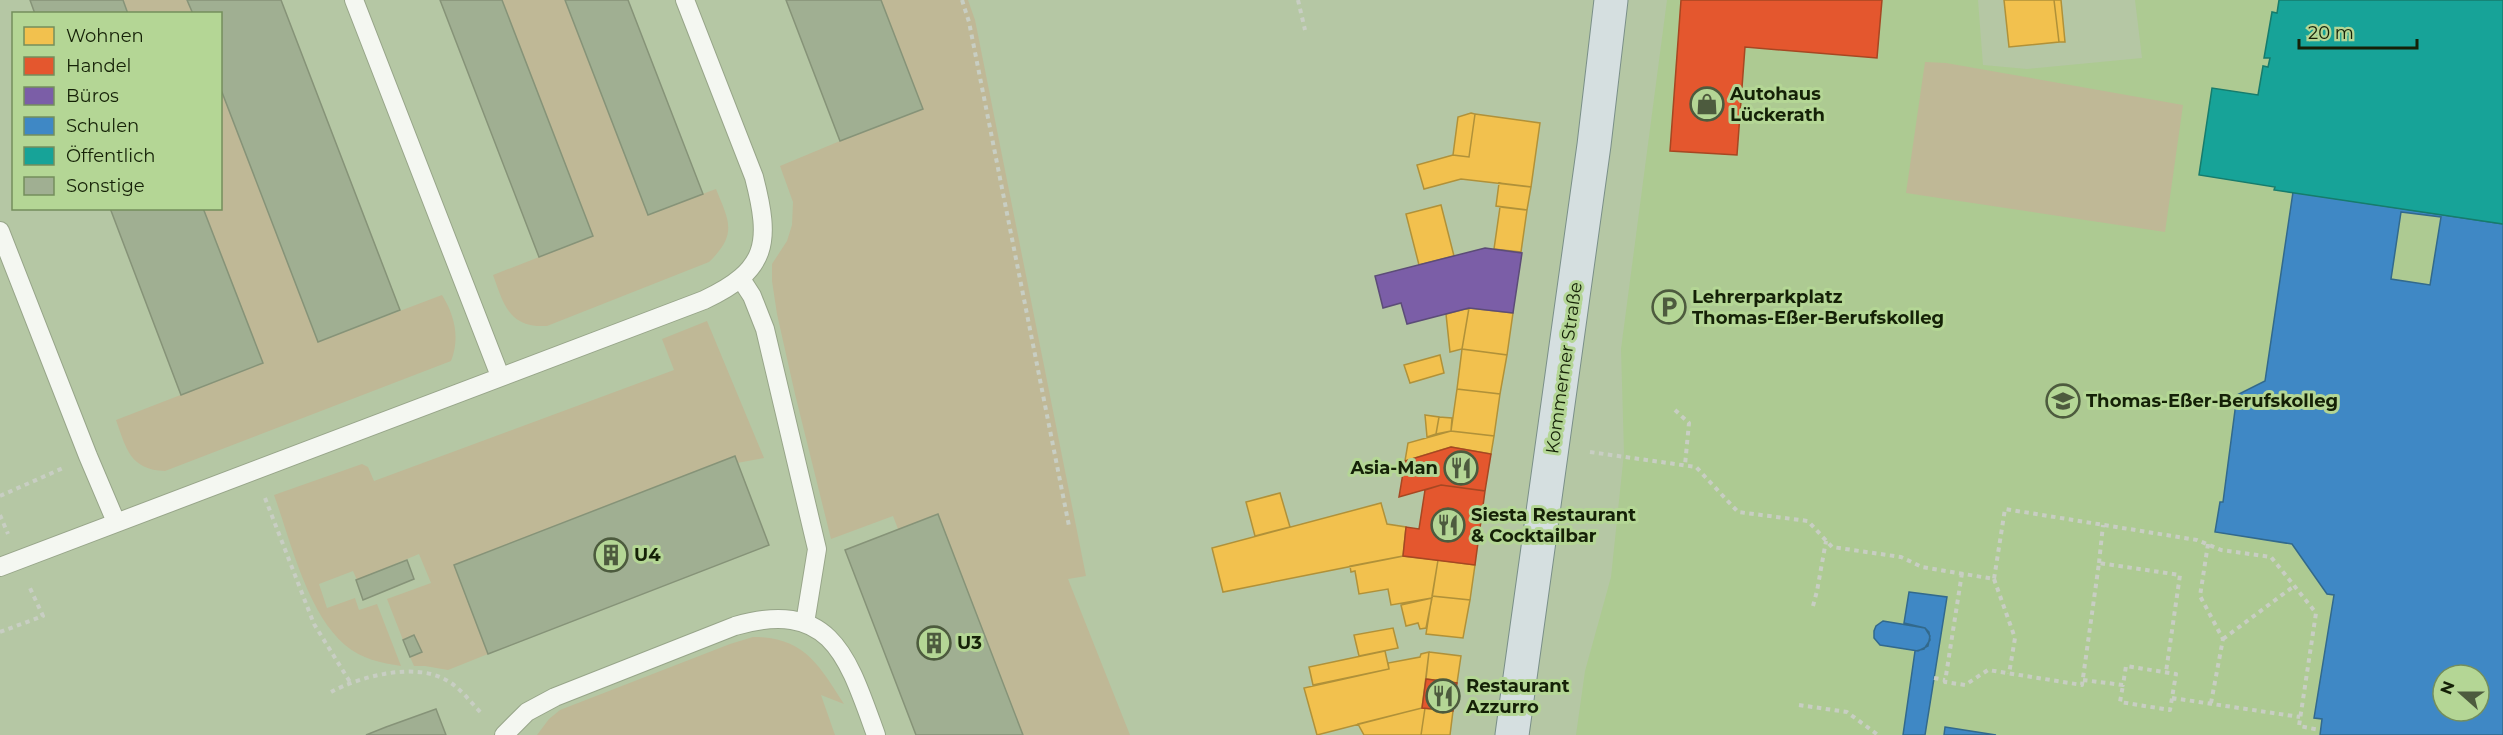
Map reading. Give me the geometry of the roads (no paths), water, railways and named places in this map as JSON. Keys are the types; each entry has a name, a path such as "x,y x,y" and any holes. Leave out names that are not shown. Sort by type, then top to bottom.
{"main road":[{"name":"Kommerner Straße","path":"1512,735 1606,55 1611,0"}],"lane":[{"path":"354,0 500,376"},
{"path":"0,567 704,300 741,279 756,262 764,242 759,197 754,177 685,0"},
{"path":"0,231 116,522"},
{"path":"741,279 752,296 765,329 817,549 805,623"},
{"path":"504,735 527,712 555,697 735,626 759,619 784,618 805,623 826,634 842,654 853,673 876,735"}],"place":[{"name":"Autohaus Lückerath","path":"1707,104"},
{"name":"Lehrerparkplatz Thomas-Eßer-Berufskolleg","path":"1669,307"},
{"name":"Thomas-Eßer-Berufskolleg","path":"2063,401"},
{"name":"Asia-Man","path":"1461,468"},
{"name":"Siesta Restaurant & Cocktailbar","path":"1448,525"},
{"name":"U4","path":"611,555"},
{"name":"U3","path":"934,643"},
{"name":"Restaurant Azzurro","path":"1443,696"}]}
